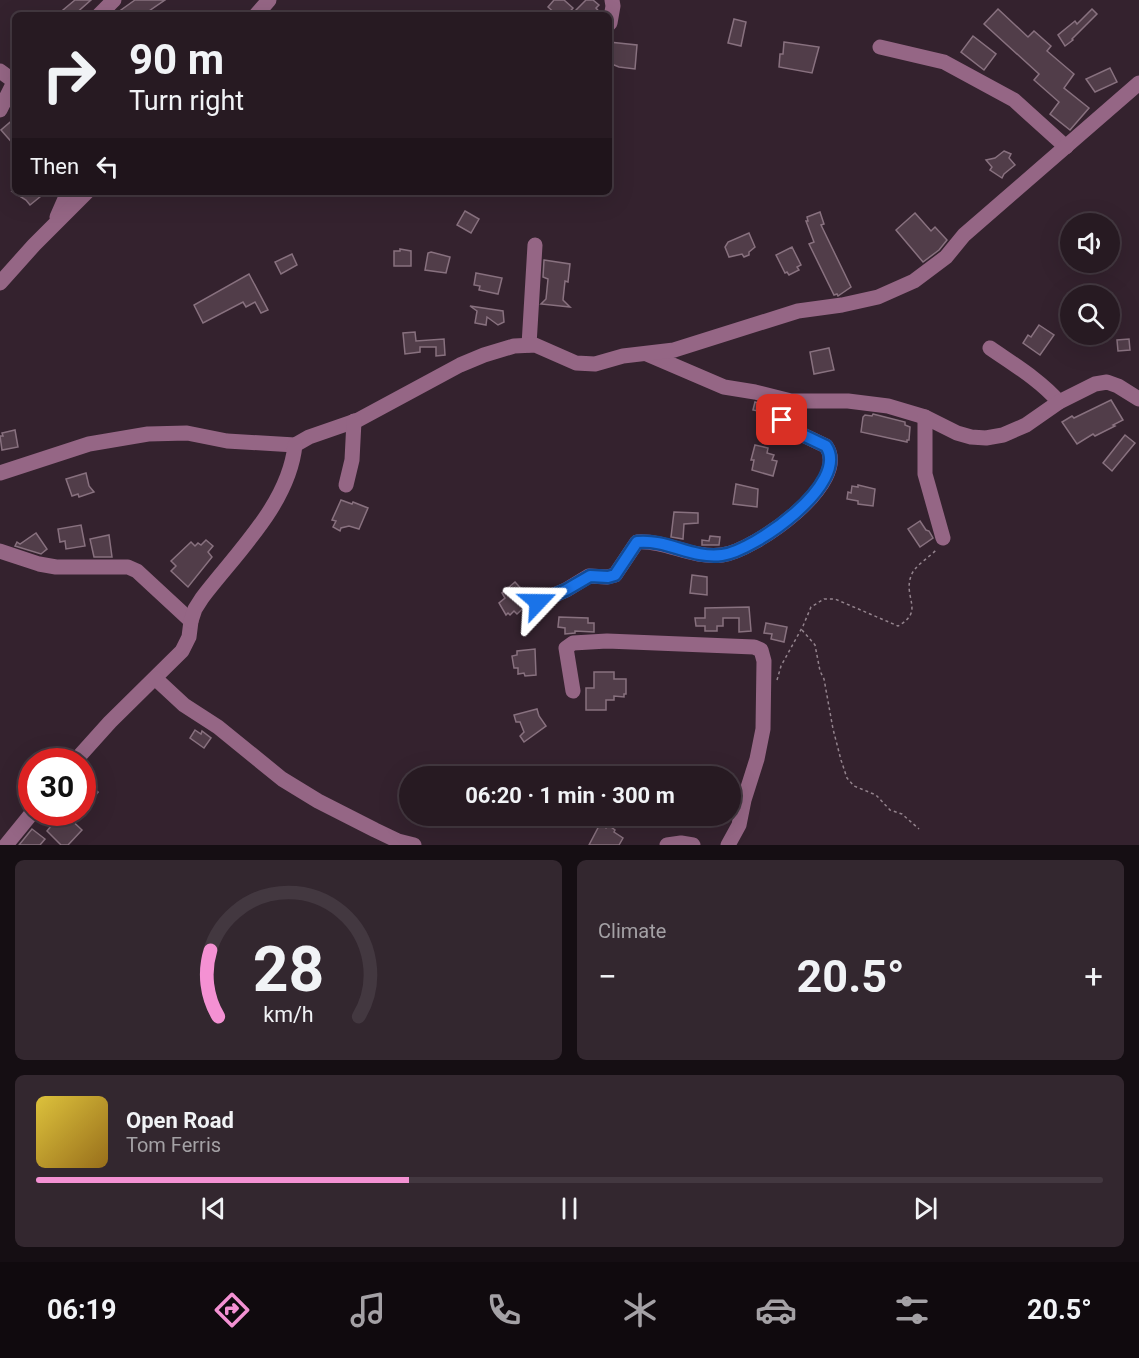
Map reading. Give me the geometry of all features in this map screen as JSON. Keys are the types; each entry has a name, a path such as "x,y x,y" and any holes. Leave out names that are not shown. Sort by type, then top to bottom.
{"street":[{"path":"102,12 114,0"},
{"path":"259,12 269,0"},
{"path":"880,46 944,62 954,67 1014,100 1066,147"},
{"path":"0,71 12,80"},
{"path":"0,473 89,444 148,434 187,433 227,441 295,445 309,437 354,421 460,365 514,346 529,345 544,348 576,363 595,364 623,356 647,354 700,342 790,314 861,302 898,290 946,257 964,236 1139,82"},
{"path":"0,110 12,86"},
{"path":"54,225 67,195"},
{"path":"0,283 84,195"},
{"path":"529,345 535,245"},
{"path":"990,348 1059,402"},
{"path":"647,354 723,387 755,392 783,400 868,403 888,406 925,417 957,433 986,438 1003,435 1026,425 1059,402 1083,389 1107,382 1139,399"},
{"path":"538,602 590,576 615,575 637,542 675,546 683,552 723,555 755,542 788,520 807,504 824,479 830,462 830,452 826,446 784,426 783,400"},
{"path":"925,417 926,474 943,538"},
{"path":"346,484 352,460 354,421"},
{"path":"87,748 182,651 189,637 190,621 195,609 270,510 290,468 295,445"},
{"path":"0,551 39,564 57,567 128,567 145,578 190,621"},
{"path":"573,691 566,648 573,643 607,641 759,648 764,661 763,729 757,759 744,800 740,825 728,845"},
{"path":"156,679 184,705 218,727 282,779 318,801 375,830 398,841 414,845"},
{"path":"6,845 21,826"},
{"path":"667,845 681,843 693,845"}],"path":[{"path":"775,688 781,666 802,629 811,607 824,599 835,599 889,624 898,626 910,619 912,613 909,586 911,576 939,548 943,538"},
{"path":"802,629 815,645 847,778 854,786 876,795 890,810 902,814 919,829"}],"building":[{"path":"75,0 91,0 77,12 61,12"},
{"path":"135,0 165,0 147,12 118,12"},
{"path":"554,0 564,0 573,8 570,12 554,12 548,7"},
{"path":"586,0 593,0 599,5 596,8 599,12 575,11"},
{"path":"998,9 1028,37 1034,31 1051,46 1047,51 1074,74 1064,88 1089,108 1070,130 1050,114 1059,102 1034,80 1039,74 984,24"},
{"path":"1092,9 1097,14 1065,46 1058,35 1075,21 1077,24"},
{"path":"734,19 746,22 741,46 728,43"},
{"path":"973,36 996,54 984,70 961,52"},
{"path":"612,42 637,45 635,69 612,64"},
{"path":"784,42 819,47 812,73 779,67"},
{"path":"1110,68 1117,82 1095,92 1086,79"},
{"path":"12,121 12,143 1,130"},
{"path":"1004,151 1011,154 1009,158 1015,165 1002,178 990,170 992,167 986,160 995,158"},
{"path":"18,195 42,195 30,205"},
{"path":"465,211 479,219 471,233 457,225"},
{"path":"820,212 824,224 821,225 851,287 838,296 834,295 809,244 814,242 806,221 808,221 807,217"},
{"path":"915,213 931,231 935,227 947,240 939,250 923,262 896,230"},
{"path":"749,233 755,247 749,255 729,257 725,247 728,242"},
{"path":"792,247 801,265 797,267 799,270 789,275 785,273 776,255"},
{"path":"400,249 411,251 411,266 394,266 394,251 400,251"},
{"path":"428,253 450,257 446,273 425,270"},
{"path":"292,254 297,265 281,274 275,262"},
{"path":"544,260 570,264 563,300 570,307 541,304 546,299 548,279 543,277"},
{"path":"476,273 502,278 498,294 479,290 480,286 474,285"},
{"path":"249,274 268,310 261,313 255,302 246,307 243,302 203,323 194,305"},
{"path":"470,306 503,311 504,322 498,325 487,317 486,325 475,323 477,311"},
{"path":"1039,325 1054,335 1040,355 1023,343 1028,335 1031,337"},
{"path":"415,332 416,341 444,339 445,355 436,356 436,347 420,347 420,352 405,354 403,333"},
{"path":"1129,339 1130,350 1118,351 1120,340"},
{"path":"829,348 834,370 814,374 810,352"},
{"path":"1111,400 1123,420 1077,444 1062,422"},
{"path":"755,402 773,407 773,414 753,410"},
{"path":"873,414 905,422 905,425 910,427 909,440 907,442 861,432 863,417"},
{"path":"15,430 18,447 2,450 0,436 3,436 2,433"},
{"path":"1125,435 1135,443 1112,471 1103,463"},
{"path":"755,445 768,448 767,453 774,455 772,460 777,461 773,476 752,470 754,460 751,460"},
{"path":"86,473 89,486 94,492 79,497 78,494 72,496 66,479"},
{"path":"736,484 758,489 757,507 733,504"},
{"path":"858,485 875,489 873,506 858,504 858,501 847,499 852,486 858,487"},
{"path":"341,500 368,508 359,529 349,526 341,528 340,531 333,527 336,521 332,520"},
{"path":"674,512 698,513 698,523 684,524 683,539 671,537"},
{"path":"920,521 933,538 920,547 908,529"},
{"path":"81,525 85,546 66,549 65,541 60,542 58,529"},
{"path":"36,533 47,549 41,554 15,546 17,542 20,544"},
{"path":"109,535 112,557 94,557 90,539"},
{"path":"710,536 720,537 719,545 702,545 702,540 709,541"},
{"path":"206,540 213,546 208,552 212,557 188,587 171,571 176,566 171,561 191,542 195,546 198,543 201,545"},
{"path":"692,575 707,577 707,595 690,593"},
{"path":"515,582 527,595 525,597 529,603 517,614 514,611 506,615 499,603 505,598 502,593"},
{"path":"749,607 751,631 739,632 739,618 723,618 723,626 717,626 717,631 705,631 705,626 696,626 695,618 705,618 705,608"},
{"path":"559,617 588,618 588,623 594,623 594,632 575,631 575,633 565,634 565,628 558,627"},
{"path":"766,623 787,627 784,642 771,639 772,634 764,633"},
{"path":"535,649 536,675 518,674 518,668 514,668 512,656 517,655 517,651"},
{"path":"594,672 614,672 614,679 626,679 626,694 624,697 614,696 614,700 606,700 606,710 586,710 586,688 594,688"},
{"path":"537,709 546,726 524,742 520,736 524,732 520,722 516,722 514,715"},
{"path":"195,730 201,734 202,731 211,738 204,748 190,738"},
{"path":"51,826 78,826 82,830 68,845 61,845 47,831"},
{"path":"599,826 606,828 609,826 623,838 619,845 589,845"},
{"path":"32,829 45,839 40,845 19,845"}],"route":[{"path":"538,602 590,576 615,575 624,558 637,542 645,541 675,546 683,552 723,555 755,542 788,520 807,504 824,479 830,462 830,452 826,446 791,431 784,426 782,420"}]}
